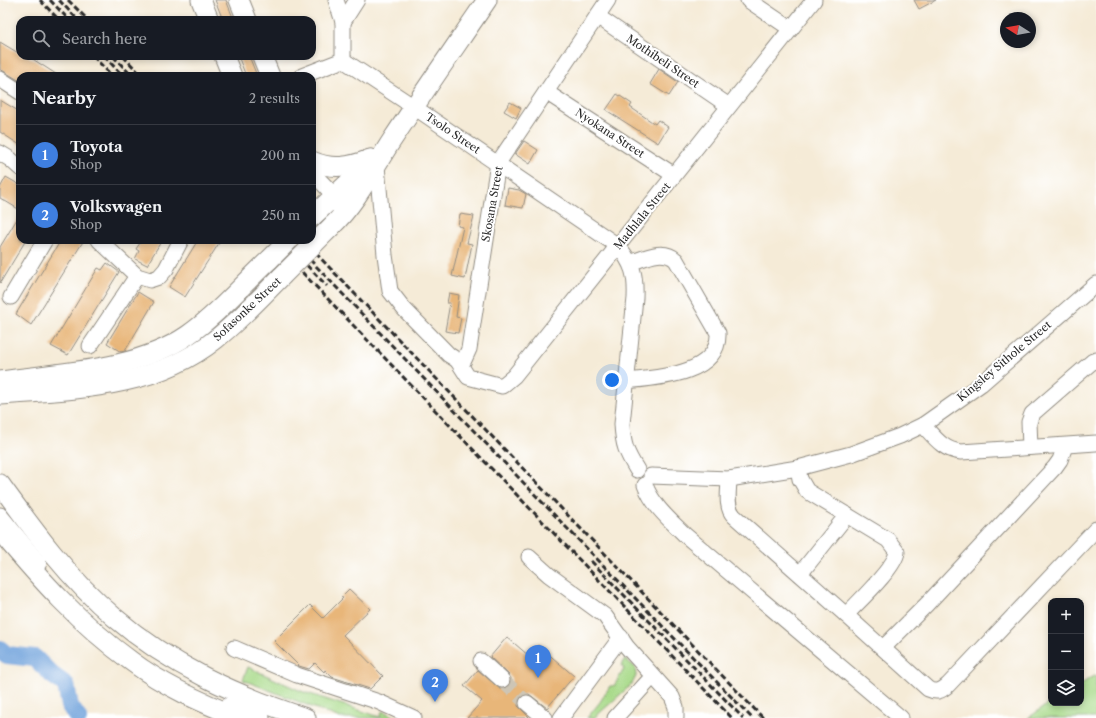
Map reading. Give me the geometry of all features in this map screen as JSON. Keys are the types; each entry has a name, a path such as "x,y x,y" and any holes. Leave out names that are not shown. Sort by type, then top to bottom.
{"main road":[{"path":"201,0 207,16"},
{"path":"239,0 245,16"},
{"name":"Sofasonke Street","path":"316,217 374,163 391,141 487,0"},
{"path":"226,60 230,72"},
{"path":"264,60 268,72"},
{"path":"316,163 337,167 374,163"},
{"path":"316,175 325,208"},
{"name":"Sofasonke Street","path":"0,395 94,387 118,383 157,372 174,365 216,340 231,326 286,244"},
{"name":"Sofasonke Street","path":"0,380 106,367 147,356 164,349 187,336 201,325 251,277 275,260 290,244"},
{"path":"0,402 5,399 27,393"},
{"path":"2,489 54,555 91,595 113,617 143,640 180,665 230,690 306,718"},
{"path":"0,531 33,571 64,604 96,634 131,661 167,684 191,697 241,718"}],"street":[{"path":"208,0 214,16"},
{"path":"232,0 238,16"},
{"path":"312,72 343,60 343,22 336,0"},
{"path":"343,22 357,0"},
{"name":"Skosana Street","path":"457,360 464,360 469,349 498,163 608,0"},
{"path":"748,0 791,29"},
{"name":"Madhlala Street","path":"374,163 390,291 404,309 449,355 457,360 468,377 502,386 514,376 814,0"},
{"name":"Mothibeli Street","path":"597,16 729,106"},
{"path":"233,60 238,72"},
{"path":"257,60 261,72"},
{"name":"Tsolo Street","path":"343,60 498,163 618,246 628,257 636,283 636,298 626,381 622,436 626,452 637,470 644,468 649,471 648,481"},
{"path":"0,80 16,90"},
{"name":"Nyokana Street","path":"546,92 674,175"},
{"path":"0,153 16,164"},
{"path":"316,183 325,208 316,227"},
{"path":"11,297 43,244"},
{"path":"103,244 137,276 150,280 159,277 166,269 179,244"},
{"path":"626,381 657,378 686,371 705,361 713,353 718,341 718,333 676,260 672,256 662,254 630,263"},
{"path":"0,384 55,380 102,374 142,364 165,354 190,342 205,330 275,260"},
{"path":"0,389 52,385 113,377 144,369 169,360 207,336 275,260"},
{"path":"90,346 137,276"},
{"name":"Kingsley Sithole Street","path":"648,481 729,479 798,468 851,454 877,445 923,425 981,384 1096,284"},
{"path":"1030,448 1029,422 1032,414 1096,360"},
{"path":"923,425 942,445 954,451 961,452 1096,443"},
{"path":"882,648 927,604 1055,467 1060,460 1065,446"},
{"path":"798,468 800,479 807,491 888,540 897,552 888,569 846,615"},
{"path":"729,479 729,504 731,514 928,689 937,692 948,685 1096,529"},
{"path":"648,481 649,496 685,535 901,718"},
{"path":"2,489 45,556 81,597 106,620 134,642 179,672 226,695 284,718"},
{"path":"0,515 42,567 74,601 106,630 141,658 179,682 230,706 262,718"},
{"path":"800,574 847,515"},
{"path":"529,557 549,575 605,616 627,646 672,697 676,707 676,718"},
{"path":"561,718 621,637"},
{"path":"234,648 297,675 379,702 414,718"},
{"path":"481,661 502,680"},
{"path":"615,718 653,676"},
{"path":"528,702 545,718"}],"green space":[{"path":"625,659 635,667 636,676 632,684 594,718 587,718 600,702 610,686 614,686 624,669 622,666"},
{"path":"248,667 301,691 380,717 382,711 398,718 340,718 243,680"},
{"path":"1096,675 1096,718 1028,718 1048,704 1048,706 1084,706 1084,682"}],"building":[{"path":"215,0 226,0 232,16 221,16"},
{"path":"914,0 936,0 919,9"},
{"path":"0,42 16,52 16,60 34,60 53,72 16,72 16,79 0,69"},
{"path":"240,60 251,60 255,72 244,72"},
{"path":"659,69 678,82 669,96 650,84"},
{"path":"617,94 632,104 630,107 655,124 658,120 668,127 658,143 606,110"},
{"path":"0,100 16,110 16,142 0,132"},
{"path":"510,102 521,108 516,118 504,111"},
{"path":"524,141 538,150 530,164 515,154"},
{"path":"6,177 16,183 16,208 0,198 0,188"},
{"path":"508,188 519,190 526,194 523,208 505,205"},
{"path":"460,214 474,216 467,243 472,244 465,279 452,276 463,227 458,226"},
{"path":"16,221 16,244 24,244 0,283 0,247"},
{"path":"59,244 82,244 31,325 16,314"},
{"path":"139,244 160,244 147,265 135,259 139,251 136,249"},
{"path":"196,244 218,244 185,297 169,287"},
{"path":"107,263 119,272 68,355 51,346 98,268 102,270"},
{"path":"138,292 154,302 125,351 121,352 107,343"},
{"path":"449,293 459,295 456,317 461,318 458,333 445,331 450,303 447,303"},
{"path":"349,589 370,609 343,635 383,676 370,689 332,677 325,670 324,672 315,663 309,669 299,666 274,641 310,605 323,618 343,598 341,597"},
{"path":"507,637 529,656 538,645 574,676 547,708 529,694 524,694 520,697 518,706 529,717 528,718 467,718 482,701 464,686 478,670 500,689 509,686 511,682 511,678 508,674 490,657"}],"waterway":[{"path":"0,649 7,655 35,658 52,675 66,685 70,706 78,718"}],"tunnel":[{"path":"502,680 527,703"}],"railway":[{"path":"40,0 55,16"},
{"path":"50,0 65,16"},
{"path":"59,0 74,16"},
{"path":"68,0 84,16"},
{"path":"97,60 108,72"},
{"path":"108,60 119,72"},
{"path":"117,60 128,72"},
{"path":"127,60 138,72"},
{"path":"275,244 732,718"},
{"path":"286,244 327,286"},
{"path":"295,244 564,525 752,718"},
{"path":"307,244 763,718"},
{"path":"591,561 743,718"}],"place":[{"name":"Toyota","path":"538,678"},
{"name":"Volkswagen","path":"435,702"}]}
